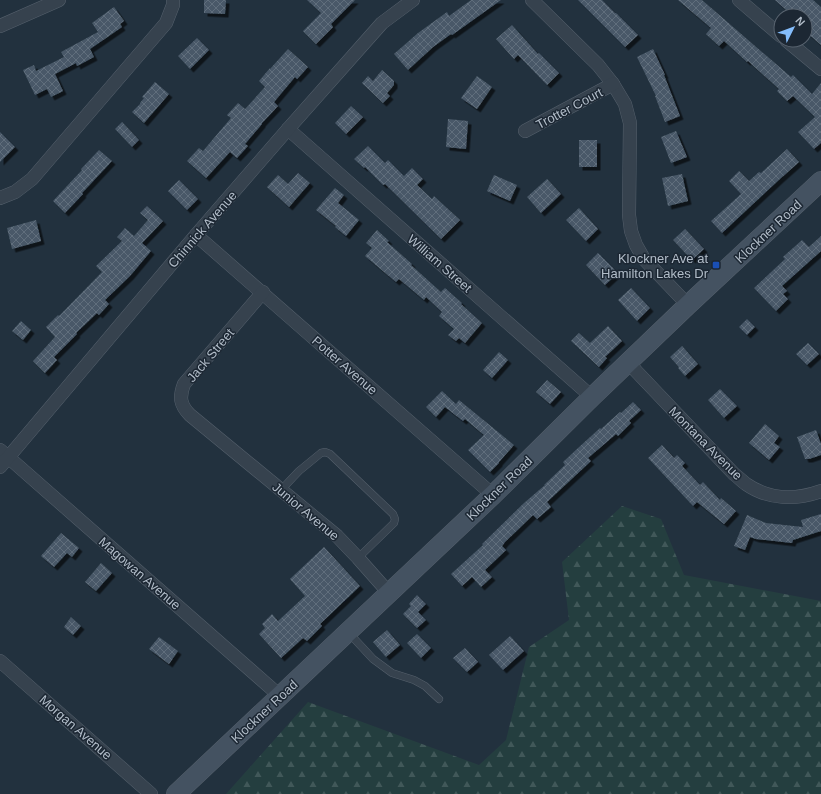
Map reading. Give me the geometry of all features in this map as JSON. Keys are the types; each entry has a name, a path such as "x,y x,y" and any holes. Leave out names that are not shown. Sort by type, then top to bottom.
{"main road":[{"name":"Klockner Road","path":"176,794 493,495 688,305 821,181"}],"street":[{"path":"0,26 59,0"},
{"path":"0,198 15,192 32,179 166,23 173,5 173,0"},
{"name":"Chinnick Avenue","path":"3,458 288,129 382,23 413,0"},
{"path":"532,0 598,65 613,84 625,104 630,123 629,215 631,231 636,245 644,258 688,305"},
{"path":"739,0 773,29"},
{"path":"795,48 821,70"},
{"name":"Trotter Court","path":"525,131 613,84"},
{"name":"William Street","path":"288,129 592,397"},
{"name":"Potter Avenue","path":"196,235 263,292 493,495"},
{"name":"Jack Street","path":"215,436 185,409 181,402 181,393 184,384 263,292"},
{"name":"Montana Avenue","path":"629,362 734,474 747,484 761,492 777,497 793,498 810,495 821,491"},
{"name":"Junior Avenue","path":"215,436 337,536 389,593"},
{"name":"Magowan Avenue","path":"3,458 280,696"},
{"name":"Morgan Avenue","path":"0,661 151,794"}],"lane":[{"path":"281,490 299,471 321,453 325,452 330,454 393,514 395,519 394,523 358,558"},
{"path":"348,632 373,659 392,674 414,680 425,686 439,699"}],"green space":[{"path":"622,506 661,519 684,575 821,601 821,794 226,794 308,702 479,765 506,740 529,647 569,620 562,562"}],"building":[{"path":"204,0 226,0 225,14 204,13"},
{"path":"307,0 355,0 331,24 333,27 316,44 303,31 321,13"},
{"path":"471,0 501,0 433,47 408,70 394,54 418,33 447,12 449,16"},
{"path":"578,0 602,0 638,35 625,47"},
{"path":"678,0 702,0 791,77 793,75 812,94 821,83 821,143 814,149 798,132 815,117 793,96 787,101 777,91 779,89 724,41 719,46 706,34 711,28"},
{"path":"775,0 813,0 821,7 821,45 813,38 813,8 784,8"},
{"path":"114,7 124,21 120,24 122,27 90,49 94,57 77,66 76,63 55,74 63,91 51,97 47,89 35,95 23,70 34,65 36,71 64,57 61,52 98,32 92,23"},
{"path":"512,25 538,54 539,53 559,73 547,85 518,55 514,59 496,39"},
{"path":"197,38 209,50 190,69 178,56"},
{"path":"288,49 308,67 297,79 295,77 274,102 278,106 245,144 248,146 237,158 230,152 206,178 187,161 199,148 203,151 231,118 227,115 238,103 245,109 265,87 259,81"},
{"path":"653,49 665,75 680,116 665,122 656,96 637,57"},
{"path":"382,70 394,81 394,85 387,93 390,96 383,103 362,83 368,76 373,81"},
{"path":"477,76 492,87 477,109 461,98"},
{"path":"155,82 169,94 144,123 132,112 140,104 144,98 142,97"},
{"path":"351,106 363,117 346,134 335,123"},
{"path":"448,119 468,121 466,149 446,147"},
{"path":"122,122 139,140 132,147 115,129"},
{"path":"676,131 687,157 671,163 661,137"},
{"path":"0,132 15,147 0,162"},
{"path":"579,140 597,140 597,167 579,167"},
{"path":"368,146 385,163 388,160 404,176 412,168 423,179 417,185 432,199 434,196 460,220 441,239 385,184 383,185 365,167 364,168 354,159"},
{"path":"787,149 799,162 722,233 711,221 741,194 729,181 739,171 749,181 759,172 761,173"},
{"path":"99,150 112,161 65,213 53,201"},
{"path":"298,173 310,183 289,207 267,187 278,175 288,184"},
{"path":"682,174 688,201 668,206 662,178"},
{"path":"494,175 517,185 510,201 487,191"},
{"path":"547,179 561,194 541,213 527,197"},
{"path":"179,180 198,199 187,210 168,191"},
{"path":"335,188 344,195 338,203 359,220 346,236 316,210"},
{"path":"147,206 163,221 142,243 151,251 130,276 105,300 109,304 99,315 97,313 54,357 57,360 45,373 33,361 55,337 46,327 58,315 59,316 102,272 96,266 122,241 117,237 125,228 134,236 148,220 140,213"},
{"path":"579,208 598,229 586,241 566,220"},
{"path":"36,220 41,241 12,249 7,228"},
{"path":"685,229 704,249 692,260 673,240"},
{"path":"377,230 389,241 387,242 441,292 445,288 482,323 465,343 459,338 456,341 448,335 454,329 439,316 442,312 426,297 424,300 399,279 396,282 365,256 372,248 366,243"},
{"path":"821,236 821,251 782,286 787,291 783,294 788,299 776,311 754,288 785,259 783,257 802,240 809,247"},
{"path":"598,253 618,273 605,285 586,265"},
{"path":"631,288 650,308 637,321 618,300"},
{"path":"747,319 755,327 747,335 739,327"},
{"path":"21,321 31,330 23,340 12,331"},
{"path":"608,326 622,341 605,357 607,358 599,367 571,341 579,333 590,343"},
{"path":"808,343 819,354 807,365 796,354"},
{"path":"682,346 698,364 685,376 670,357"},
{"path":"499,352 508,360 492,378 483,370"},
{"path":"547,380 561,392 550,404 536,392"},
{"path":"720,389 737,406 724,418 708,400"},
{"path":"442,391 456,404 459,400 514,445 490,472 468,450 484,435 465,419 463,421 445,407 436,417 426,407"},
{"path":"633,402 641,410 629,421 631,423 618,436 616,434 588,458 591,461 547,502 551,507 537,519 533,515 505,542 502,546 506,550 485,570 492,577 481,587 472,577 462,586 451,574 565,465 563,462 600,428 601,429"},
{"path":"765,424 779,436 774,443 780,447 769,460 749,443"},
{"path":"816,430 821,444 821,455 805,459 797,437"},
{"path":"662,445 674,458 677,455 685,463 682,466 700,485 703,482 720,500 721,498 736,511 724,524 697,502 693,506 648,458"},
{"path":"821,514 821,531 793,540 792,543 750,537 745,550 734,546 747,515 766,523 803,527 801,520"},
{"path":"61,533 79,548 72,557 67,553 54,567 41,556"},
{"path":"324,547 360,586 320,624 322,626 307,641 303,638 281,658 259,634 265,628 262,624 272,614 278,621 305,596 290,579"},
{"path":"101,563 112,573 96,591 85,582"},
{"path":"417,595 426,604 418,612 426,620 417,628 403,614 411,606 409,604"},
{"path":"71,617 81,626 73,635 64,627"},
{"path":"387,630 400,645 386,657 373,642"},
{"path":"417,634 431,648 421,658 407,643"},
{"path":"510,636 524,651 503,670 489,655"},
{"path":"159,637 178,651 169,664 149,649"},
{"path":"465,648 478,662 467,672 453,658"}],"place":[{"name":"Klockner Ave at Hamilton Lakes Dr","path":"716,265"}]}
